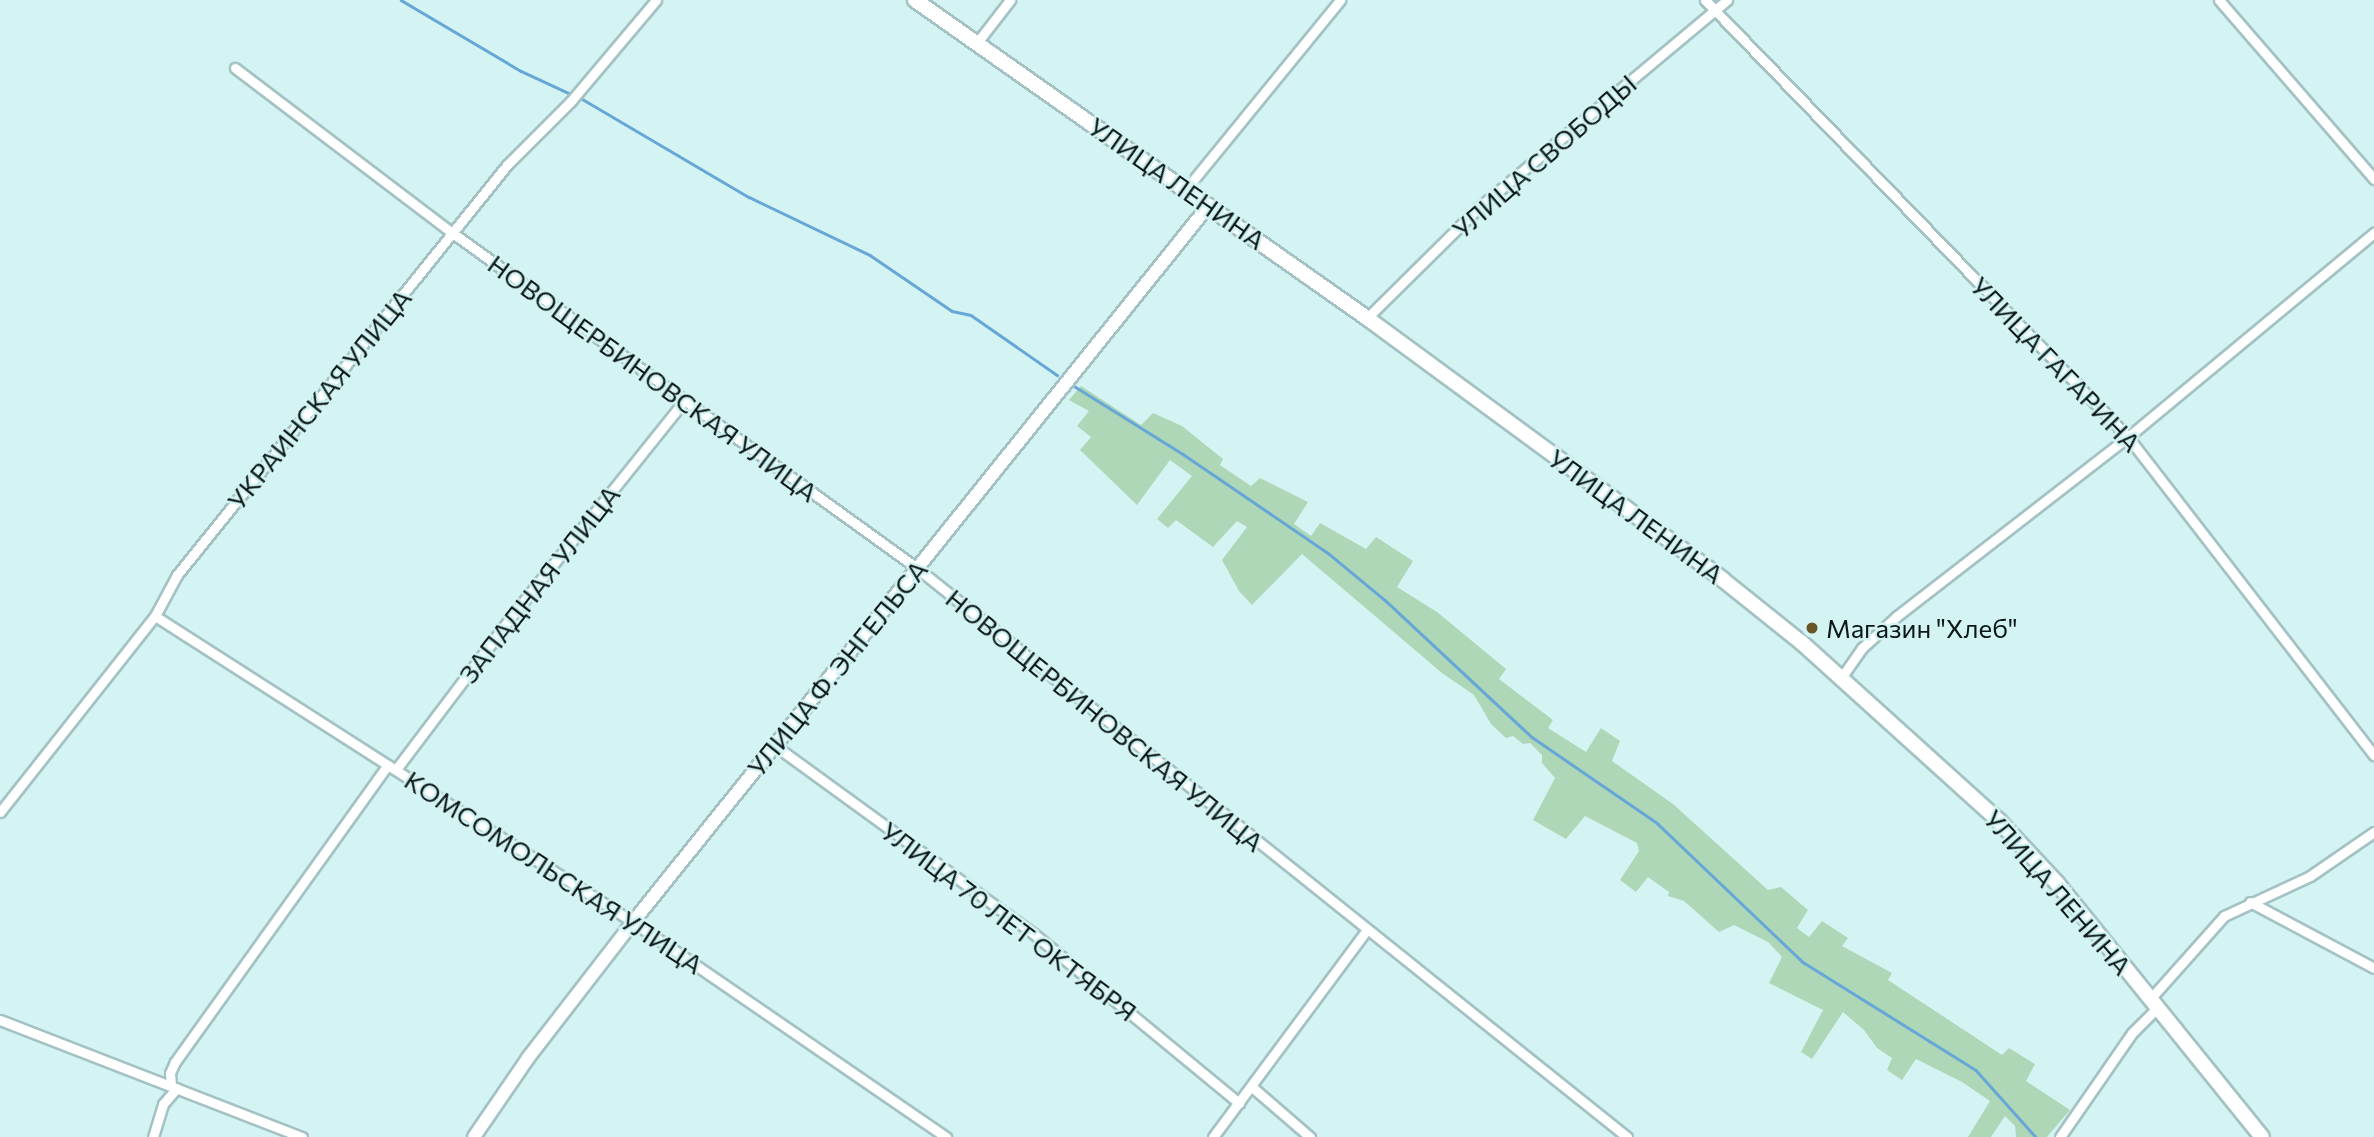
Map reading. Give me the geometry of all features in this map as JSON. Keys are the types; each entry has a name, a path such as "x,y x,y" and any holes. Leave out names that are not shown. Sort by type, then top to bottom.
{"main road":[{"name":"УЛИЦА ЛЕНИНА","path":"915,0 1367,318 1722,579 1841,678 1999,821 2057,883 2262,1137"},
{"name":"УЛИЦА Ф. ЭНГЕЛЬСА","path":"474,1137 528,1058 633,922 1209,205"}],"street":[{"name":"УКРАИНСКАЯ УЛИЦА","path":"0,812 155,616 177,575 507,165 571,101 656,0"},
{"path":"976,44 1010,0"},
{"path":"1186,189 1340,0"},
{"name":"УЛИЦА ГАГАРИНА","path":"1705,0 2128,437 2374,755"},
{"name":"УЛИЦА СВОБОДЫ","path":"1367,318 1477,209 1727,0"},
{"path":"2219,0 2374,179"},
{"name":"НОВОЩЕРБИНОВСКАЯ УЛИЦА","path":"235,68 454,234 917,568 1366,931 1627,1137"},
{"path":"1841,678 1862,648 1897,616 2128,437 2374,233"},
{"name":"ЗАПАДНАЯ УЛИЦА","path":"153,1137 163,1104 174,1086 170,1073 175,1062 393,766 684,401"},
{"name":"КОМСОМОЛЬСКАЯ УЛИЦА","path":"155,616 633,922 946,1137"},
{"name":"УЛИЦА 70 ЛЕТ ОКТЯБРЯ","path":"774,745 1034,934 1239,1103"},
{"path":"2060,1137 2132,1032 2224,916 2310,876 2374,832"},
{"path":"2250,902 2374,968"},
{"path":"1213,1137 1366,931"},
{"path":"0,1020 302,1137"},
{"path":"1252,1087 1310,1137"}],"green space":[{"path":"1081,386 1141,425 1153,413 1182,426 1223,459 1220,465 1251,486 1260,478 1308,502 1294,524 1311,536 1320,523 1366,549 1376,537 1413,561 1397,587 1437,612 1506,669 1499,679 1553,720 1548,728 1586,752 1601,728 1620,741 1612,761 1673,804 1768,890 1781,887 1808,910 1797,928 1809,937 1822,921 1848,938 1842,946 1892,973 1888,980 2002,1055 2009,1048 2035,1064 2026,1081 2070,1110 2047,1137 2016,1137 2015,1126 2005,1116 1991,1137 1968,1137 1990,1101 1962,1082 1916,1059 1902,1080 1887,1070 1892,1058 1877,1048 1864,1030 1843,1012 1812,1059 1801,1052 1823,1010 1769,983 1782,957 1768,942 1734,925 1719,932 1684,901 1668,896 1669,892 1648,877 1636,892 1620,880 1639,851 1637,843 1585,816 1566,839 1533,820 1555,778 1542,763 1542,755 1530,743 1523,744 1513,736 1506,738 1491,724 1474,695 1442,673 1302,554 1252,605 1239,591 1222,560 1247,527 1237,521 1213,547 1176,520 1168,528 1157,519 1192,476 1170,460 1137,505 1080,450 1091,437 1077,426 1089,411 1069,400"}],"waterway":[{"path":"401,0 521,71 573,95"},
{"path":"579,97 749,197 870,255 952,311 971,315 1057,375"},
{"path":"1071,384 1183,454 1328,553 1385,600 1532,737 1657,823 1803,962 1976,1070 2036,1137"}],"place":[{"name":"Магазин \"Хлеб\"","path":"1812,628"}]}
